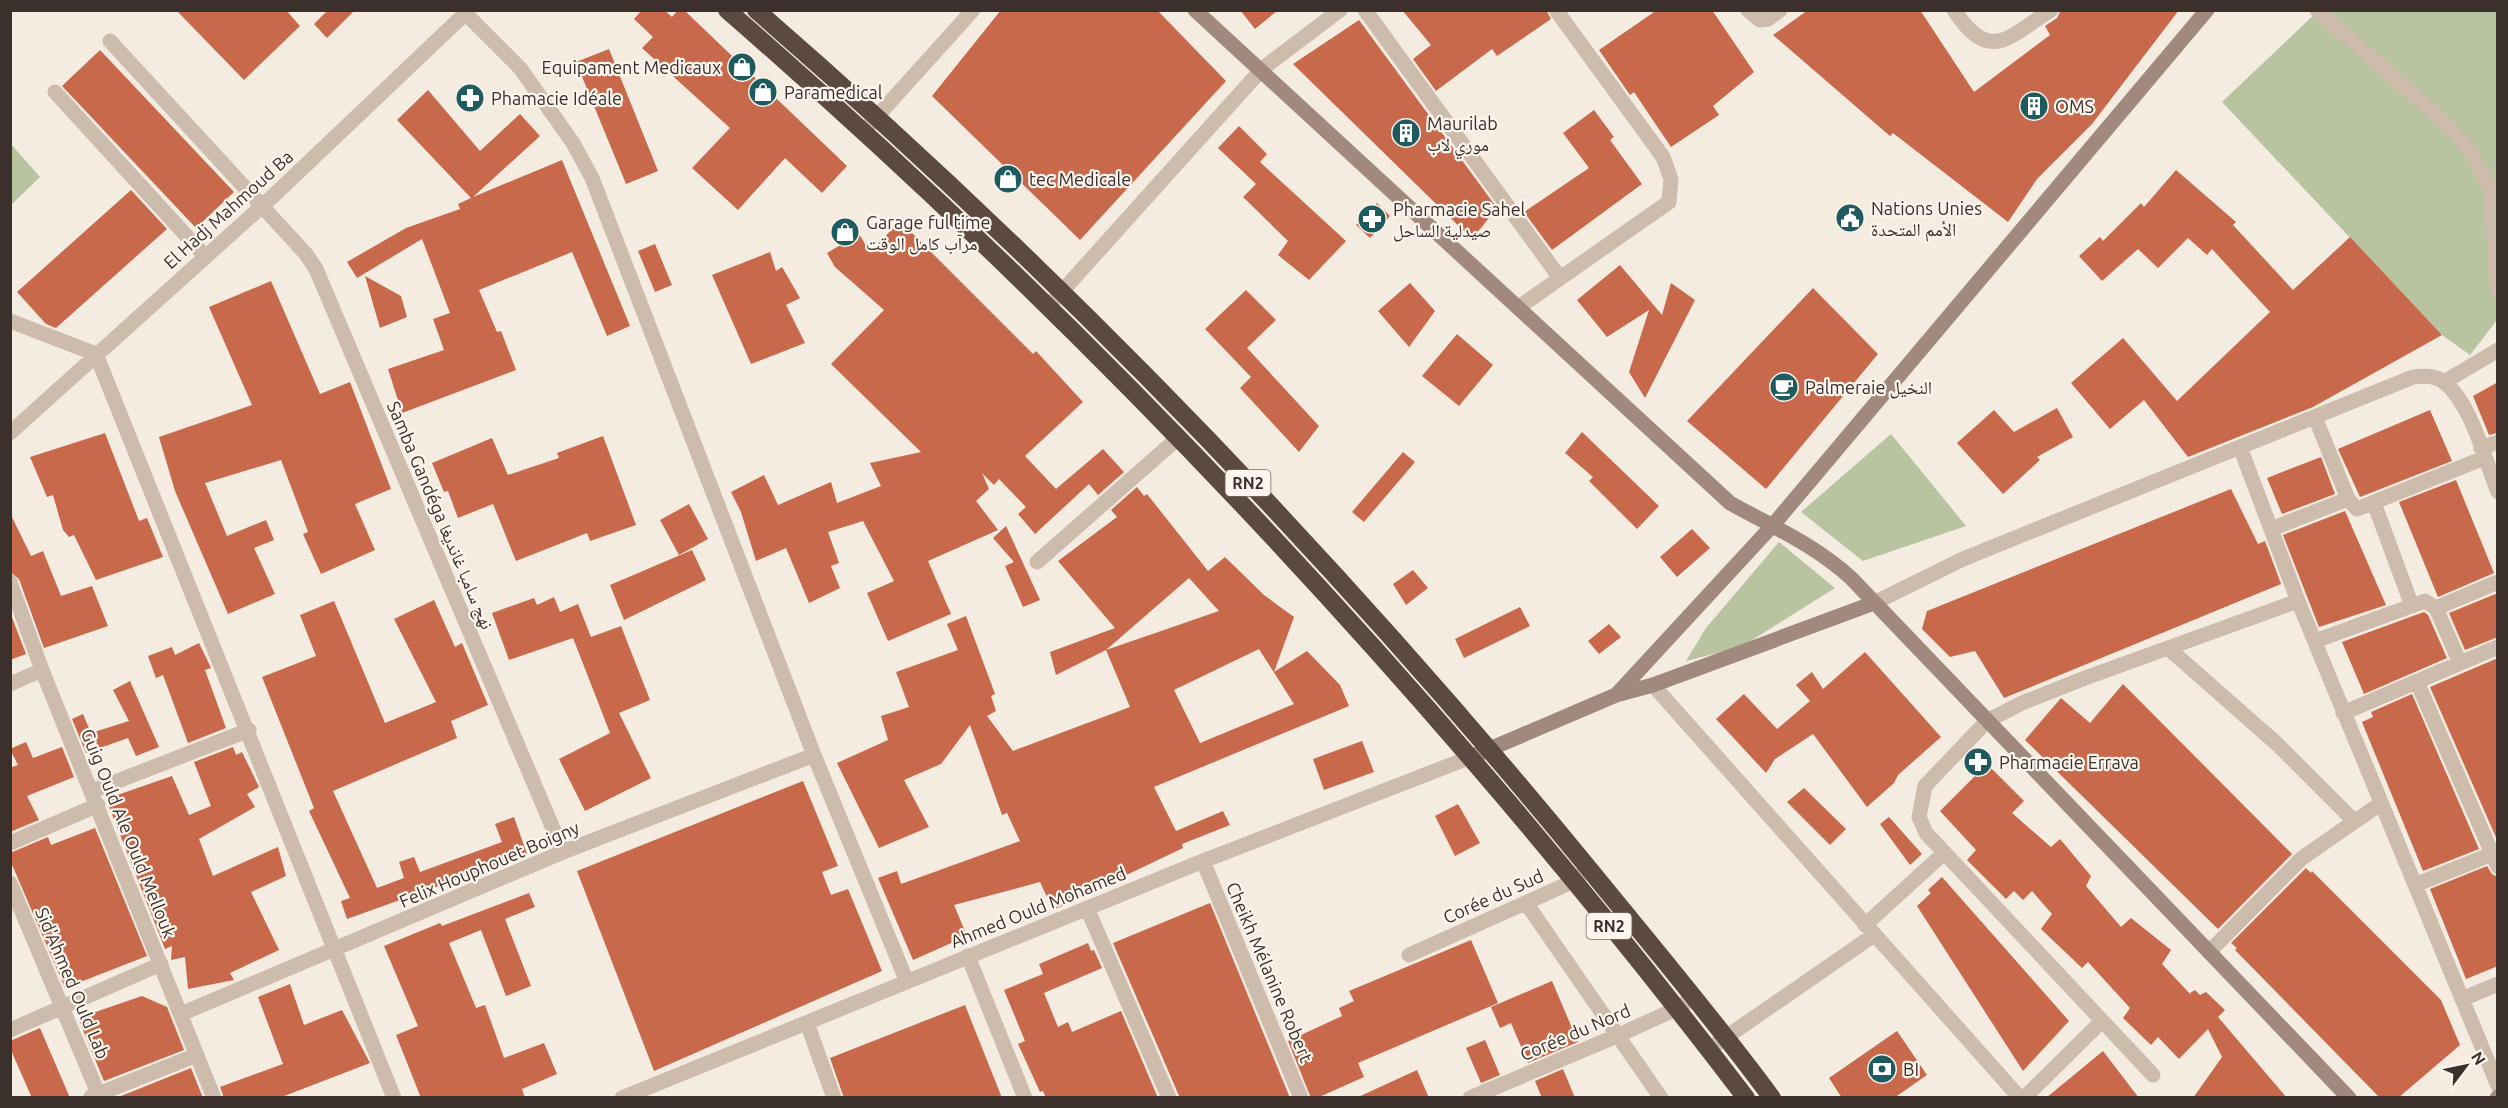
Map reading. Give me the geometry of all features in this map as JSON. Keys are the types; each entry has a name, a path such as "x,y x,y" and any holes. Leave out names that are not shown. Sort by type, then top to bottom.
{"highway":[{"name":"RN2","path":"756,10 875,116 1061,291 1171,401 1314,553 1491,748 1728,1038 1773,1098"},
{"name":"RN2","path":"730,11 863,132 1048,307 1178,438 1471,757 1678,1008 1746,1098"}],"street":[{"path":"863,132 875,116 973,10"},
{"path":"1195,10 1262,69 1730,503 1829,558 2349,1098"},
{"path":"1048,307 1262,69 1340,10"},
{"path":"1365,10 1560,278"},
{"path":"1519,307 1669,202 1671,179 1663,157 1556,10"},
{"path":"1749,11 1760,20 1768,19 1780,10"},
{"path":"1954,10 1968,32 1981,41 1994,42 2010,36 2051,10"},
{"path":"2317,10 2440,118 2469,149 2494,189 2498,292"},
{"path":"1616,695 1773,525 2205,11"},
{"path":"468,12 520,68 573,143 592,178 814,755 907,982"},
{"name":"El Hadj Mahmoud Ba","path":"10,433 261,206 468,12"},
{"name":"Samba Gandéga نهج سامبا غانديغا","path":"110,41 306,254 316,269 563,852"},
{"path":"55,92 205,256"},
{"path":"10,321 96,354 249,730 394,1098"},
{"path":"2444,382 2498,350"},
{"path":"1471,757 1616,695 1653,685 1874,603 1963,559 2413,377 2430,376 2444,382 2460,401 2498,492"},
{"path":"2315,417 2348,499 2356,508 2374,503 2483,453 2498,442"},
{"path":"1037,562 1178,438"},
{"path":"2240,447 2343,713 2498,1086"},
{"path":"2271,529 2348,499"},
{"path":"2374,503 2412,606"},
{"name":"Guig Ould Ale Ould Mellouk","path":"10,582 42,670 214,1098"},
{"path":"2436,608 2498,582"},
{"path":"2153,1075 1943,854 1926,833 1919,817 1925,786 1987,721 2022,703 2298,601"},
{"path":"2315,641 2425,601 2436,608 2460,663"},
{"path":"2343,713 2498,647"},
{"path":"2168,648 2276,744 2354,821"},
{"path":"10,684 42,670"},
{"path":"2415,885 2495,861 2417,682"},
{"path":"1653,685 1869,930 2022,1098 2102,1021"},
{"path":"10,843 95,798 249,730"},
{"name":"Felix Houphouet Boigny","path":"181,1014 337,950 563,852 814,755"},
{"name":"Ahmed Ould Mohamed","path":"622,1098 1203,861 1471,757"},
{"path":"2209,952 2302,858 2380,804"},
{"path":"1709,1049 1728,1038 1869,930 1943,854"},
{"name":"Cheikh Mélanine Robert","path":"1203,861 1301,1098"},
{"name":"Corée du Sud","path":"1409,955 1572,882 1589,869"},
{"name":"Sid'Ahmed Ould Lab","path":"10,883 96,1096"},
{"path":"1526,903 1661,1098"},
{"path":"1087,908 1169,1098"},
{"path":"968,956 1025,1098"},
{"path":"10,1030 161,964"},
{"path":"2462,999 2498,984"},
{"name":"Corée du Nord","path":"1470,1098 1619,1035 1678,1008 1694,997"},
{"path":"807,1023 834,1098"},
{"path":"96,1096 197,1055"}],"green space":[{"path":"2318,11 2497,11 2497,320 2470,355 2442,335 2222,102"},
{"path":"11,144 40,177 11,205"},
{"path":"1891,434 1966,526 1863,561 1801,512"},
{"path":"1779,542 1835,588 1741,647 1686,661 1706,628"}],"building":[{"path":"176,10 286,10 300,26 244,80"},
{"path":"328,10 355,10 327,38 314,24"},
{"path":"642,10 664,10 672,17 678,10 684,10 847,166 822,193 785,158 738,210 692,168 730,128 642,48 653,37 634,19"},
{"path":"1001,10 1157,10 1226,81 1080,240 932,96"},
{"path":"1240,10 1278,10 1255,29"},
{"path":"1402,10 1546,10 1551,19 1497,56 1492,49 1436,91 1413,59 1431,45"},
{"path":"1657,10 1712,10 1754,72 1713,106 1719,115 1671,147 1634,92 1630,95 1599,50"},
{"path":"1808,10 1920,10 1974,92 2050,35 2045,26 2057,18 2061,10 2179,10 2092,124 2037,179 2008,222 1893,133 1890,136 1773,35"},
{"name":"Maurilab موري لاب","path":"1359,20 1497,208 1472,239 1293,64"},
{"path":"609,49 658,171 626,184 576,62"},
{"path":"100,50 234,192 196,228 62,86"},
{"path":"428,90 480,151 520,114 540,136 473,197 562,160 630,326 607,336 572,252 479,290 497,332 501,331 516,370 402,413 388,369 444,350 433,319 450,313 422,239 357,278 347,262 406,228 460,209 458,204 471,198 397,120"},
{"path":"1594,110 1614,137 1610,140 1642,184 1552,250 1524,212 1589,168 1563,133"},
{"path":"1239,126 1267,154 1260,162 1346,241 1309,280 1278,255 1288,241 1243,197 1256,184 1218,148"},
{"path":"2176,170 2236,222 2233,225 2293,290 2350,237 2442,335 2313,407 2188,457 2144,400 2110,429 2071,383 2123,338 2177,401 2270,312 2212,249 2207,255 2188,238 2158,268 2138,249 2102,281 2079,256 2100,237 2103,241 2141,203 2144,207"},
{"path":"131,190 167,229 56,328 46,324 17,292"},
{"path":"1377,203 1390,216 1370,238 1356,225"},
{"path":"900,221 1033,354 1036,351 1083,402 1025,456 1056,489 1103,449 1124,472 1098,495 1089,484 1035,534 1018,514 1026,507 999,479 994,485 982,473 989,489 976,501 998,530 928,561 951,614 888,641 867,593 894,581 863,521 828,532 839,563 831,566 840,588 809,603 786,548 756,561 741,512 731,492 764,475 778,505 831,482 837,503 881,486 870,463 921,452 831,364 884,310 835,267 827,253 859,234 870,252"},
{"path":"655,244 672,285 655,292 638,251"},
{"path":"770,252 776,271 782,267 800,298 786,305 805,343 751,364 712,275"},
{"path":"1620,265 1662,315 1671,283 1695,300 1645,398 1629,372 1649,310 1607,337 1577,300"},
{"path":"365,276 401,296 407,317 380,328"},
{"path":"271,281 320,394 350,382 391,489 355,504 375,550 321,574 303,534 308,532 281,460 205,483 227,536 266,520 274,540 254,548 275,594 228,614 175,491 159,437 252,405 209,307"},
{"path":"1410,283 1435,311 1409,347 1378,311"},
{"name":"Palmeraie النخيل","path":"1813,288 1878,354 1766,489 1687,421"},
{"path":"1246,290 1276,320 1247,348 1319,426 1299,452 1240,388 1251,377 1205,329"},
{"path":"1457,334 1493,365 1459,406 1422,376"},
{"path":"2498,382 2498,433 2489,435 2473,396"},
{"path":"2057,408 2073,437 2037,457 2040,460 2003,494 1957,443 1994,410 2014,432"},
{"path":"2430,410 2452,461 2360,497 2338,449"},
{"path":"1582,432 1659,506 1637,529 1589,481 1593,477 1565,453"},
{"path":"105,433 139,521 147,518 163,557 96,580 74,535 69,537 63,530 53,495 47,497 30,457"},
{"path":"603,436 636,525 590,541 587,533 516,561 493,504 458,518 448,491 444,492 432,463 492,438 508,475 559,458 557,453"},
{"path":"1403,452 1415,462 1364,522 1352,512"},
{"path":"2321,457 2335,494 2282,514 2267,478"},
{"path":"2456,480 2494,573 2438,597 2399,502"},
{"path":"1137,487 1144,496 1147,494 1208,571 1225,557 1264,595 1294,617 1274,672 1307,651 1340,685 1349,706 1154,787 1176,831 1223,811 1230,825 1182,844 1183,848 1053,910 1040,882 954,905 967,936 913,960 878,878 897,871 901,884 1020,841 1007,813 1002,815 970,725 941,764 904,780 929,827 879,848 837,763 888,740 881,716 909,707 896,672 958,650 947,624 966,616 995,694 991,696 996,711 987,716 1013,751 1130,707 1106,650 1056,675 1050,652 1115,628 1058,561 1117,517 1111,510","holes":["1189,578 1219,611 1106,650","1259,649 1294,704 1200,743 1174,690"]},
{"path":"2231,489 2258,544 2265,541 2281,584 2004,698 1975,651 1950,657 1922,629 1927,611"},
{"path":"689,504 708,539 679,555 660,520"},
{"path":"2345,511 2386,605 2319,627 2283,535"},
{"path":"10,513 31,556 43,551 61,596 92,586 108,626 44,648 19,579 10,572"},
{"path":"1006,526 1040,600 1023,607 1005,566 1014,562 993,538"},
{"path":"1692,529 1710,548 1677,577 1660,557"},
{"path":"692,550 706,580 624,620 610,585"},
{"path":"1413,570 1428,588 1406,605 1393,584"},
{"path":"2498,593 2498,637 2465,650 2449,613"},
{"path":"554,597 560,612 578,604 591,637 621,626 650,700 619,713 651,778 585,811 559,759 610,733 573,638 509,660 492,613 534,598 537,605"},
{"path":"434,600 455,647 462,643 488,705 451,721 457,738 333,791 377,888 404,878 399,862 414,857 420,872 502,842 495,824 514,817 527,854 347,919 341,901 350,898 309,811 314,808 262,677 316,656 300,615 334,601 385,723 436,702 394,619"},
{"path":"1520,607 1530,626 1464,658 1455,639"},
{"path":"10,612 26,654 10,660"},
{"path":"2424,612 2428,615 2447,658 2364,694 2342,642"},
{"path":"1609,624 1621,637 1599,654 1588,641"},
{"path":"199,643 211,668 205,670 226,728 188,743 163,675 156,678 148,656 172,647 175,655"},
{"path":"1865,652 1941,737 1898,775 1894,783 1867,807 1813,734 1775,759 1766,773 1716,719 1744,694 1777,729 1810,701 1796,685 1812,672 1823,689"},
{"path":"2498,658 2498,842 2430,687"},
{"path":"130,681 159,747 136,756 128,738 86,753 72,719 83,714 91,733 129,721 113,690"},
{"path":"2123,684 2292,854 2218,929 2025,740 2061,698 2090,723"},
{"path":"2412,694 2479,849 2423,871 2362,722 2373,717 2371,712"},
{"path":"1362,741 1374,772 1324,790 1313,759"},
{"path":"26,742 33,758 62,747 74,777 27,796 39,820 10,832 10,764 12,767 18,765 10,749"},
{"path":"233,747 236,755 242,752 259,787 247,794 255,807 199,839 213,876 278,847 286,876 251,892 279,950 230,973 234,980 188,989 185,957 171,960 172,946 165,949 106,799 172,776 189,815 211,806 194,762"},
{"path":"1987,764 2024,801 2012,813 2051,847 2060,839 2091,876 2086,886 2121,927 2131,918 2171,950 2162,964 2192,996 2190,993 2195,990 2200,995 2206,992 2225,1010 2218,1017 2287,1098 2193,1098 2222,1057 2208,1029 2179,1059 2158,1037 2151,1045 2123,1018 2130,1008 2088,962 2082,968 2041,929 2052,914 2032,891 2023,900 2014,891 2006,899 1967,860 1976,850 1940,811"},
{"path":"803,781 838,866 822,872 831,895 848,889 882,971 654,1071 577,871"},
{"path":"1804,788 1846,829 1830,845 1787,802"},
{"path":"1458,804 1480,843 1455,856 1435,816"},
{"path":"1889,817 1922,854 1910,865 1880,824"},
{"path":"95,828 147,956 65,988 10,860 10,853 48,837 51,845"},
{"path":"2487,866 2492,874 2498,877 2498,966 2466,979 2430,889"},
{"path":"2306,868 2311,873 2312,871 2441,1000 2460,1045 2398,1098 2380,1098 2235,950 2237,948 2231,943"},
{"path":"1942,877 2069,1021 2023,1071 1917,906 1931,893 1928,890"},
{"path":"529,893 535,907 505,919 531,986 506,996 481,930 449,943 476,1008 485,1005 504,1058 544,1043 557,1074 522,1089 525,1098 421,1098 396,1035 418,1026 384,946 440,923 442,926"},
{"path":"1210,903 1290,1098 1180,1098 1113,943"},
{"path":"1471,940 1498,1003 1358,1063 1364,1077 1317,1098 1311,1098 1288,1041 1342,1016 1339,1008 1354,1001 1349,991"},
{"path":"1088,943 1091,951 1094,950 1102,968 1044,993 1058,1027 1068,1022 1072,1032 1121,1011 1158,1098 1046,1098 1043,1091 1040,1092 1018,1044 1025,1041 1004,990 1043,974 1039,964"},
{"path":"1552,981 1578,1042 1528,1063 1511,1023 1500,1028 1491,1007"},
{"path":"290,984 304,1025 342,1010 370,1063 279,1098 224,1098 220,1087 283,1064 258,997"},
{"path":"142,996 167,1007 184,1050 104,1081 78,1018"},
{"path":"965,1005 1002,1098 844,1098 830,1058"},
{"path":"40,1028 70,1098 32,1098 10,1048 10,1041"},
{"name":"BI","path":"1897,1031 1927,1075 1894,1098 1842,1098 1829,1078"},
{"path":"1485,1040 1500,1075 1481,1083 1466,1048"},
{"path":"2103,1051 2139,1098 2046,1098"},
{"path":"191,1068 203,1098 116,1098"},
{"path":"1563,1069 1575,1098 1542,1098 1535,1081"},
{"path":"1417,1070 1429,1098 1356,1098"}],"place":[{"name":"Equipament Medicaux","path":"742,67"},
{"name":"Paramedical","path":"763,92"},
{"name":"Phamacie Idéale","path":"470,98"},
{"name":"OMS","path":"2034,106"},
{"name":"Maurilab موري لاب","path":"1406,133"},
{"name":"tec Medicale","path":"1008,179"},
{"name":"Nations Unies الأمم المتحدة","path":"1850,218"},
{"name":"Pharmacie Sahel صيدلية الساحل","path":"1372,219"},
{"name":"Garage ful time مرآب كامل الوقت","path":"845,232"},
{"name":"Palmeraie النخيل","path":"1784,387"},
{"name":"Pharmacie Errava","path":"1978,762"},
{"name":"BI","path":"1882,1069"}]}
